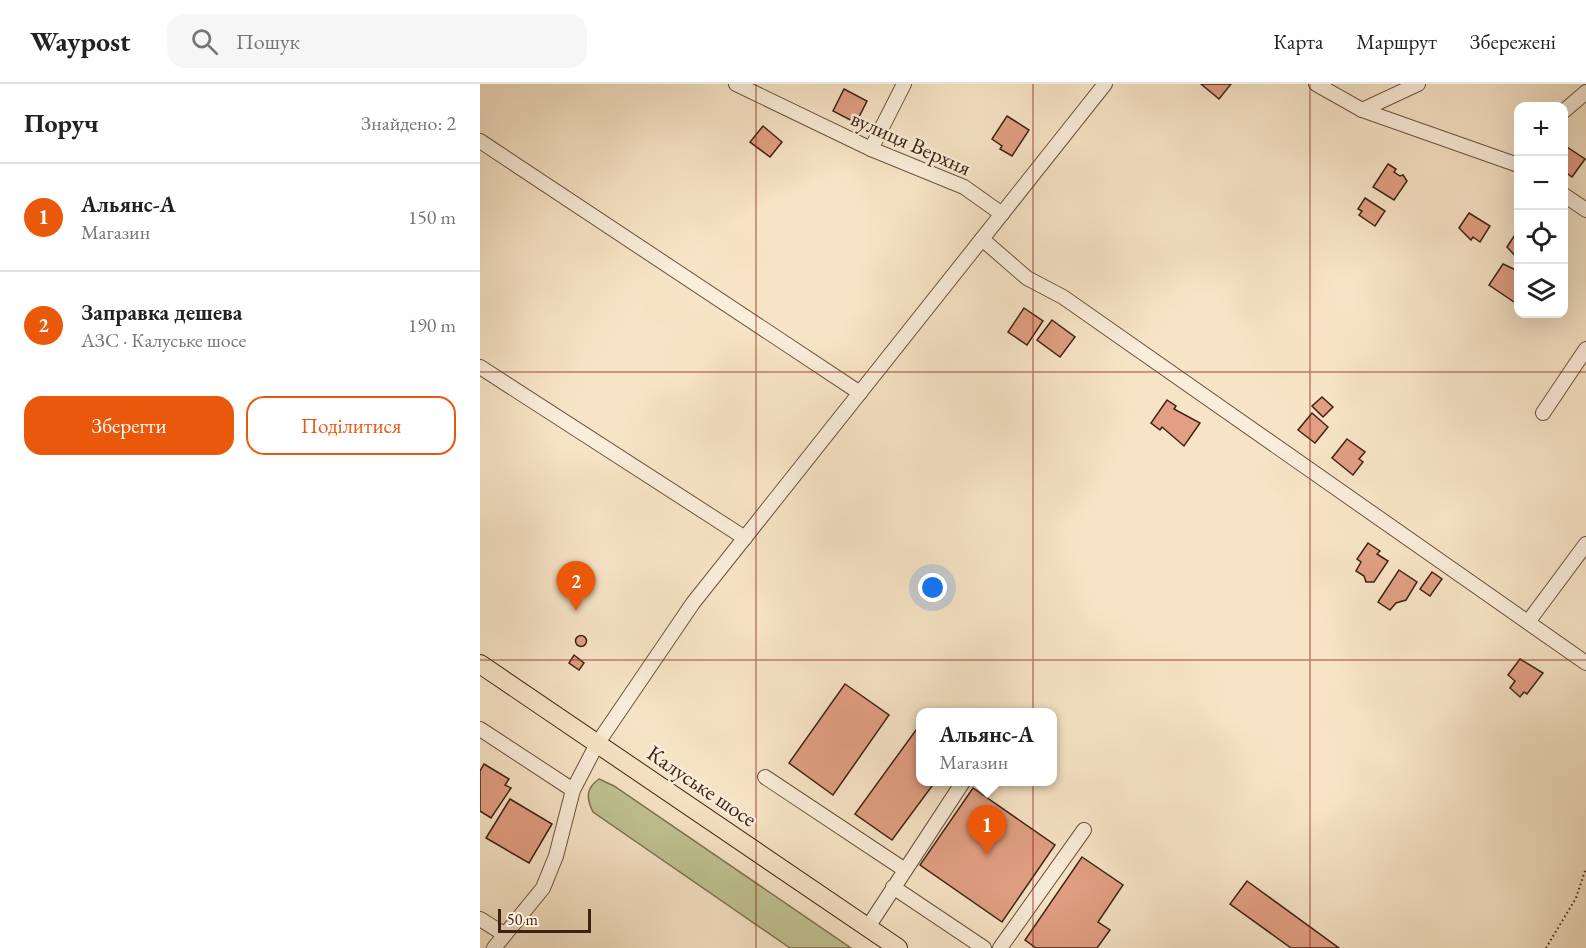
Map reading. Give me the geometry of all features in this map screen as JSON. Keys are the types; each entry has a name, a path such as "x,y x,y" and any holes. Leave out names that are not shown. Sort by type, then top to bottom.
{"main road":[{"name":"Калуське шосе","path":"480,664 898,948"}],"street":[{"name":"вулиця Верхня","path":"736,84 871,149 964,187 1002,214"},
{"path":"871,149 904,84"},
{"path":"494,948 543,888 556,856 573,790 597,744 693,603 1105,84"},
{"path":"1316,84 1362,110 1514,160"},
{"path":"1362,110 1418,84"},
{"path":"1568,107 1586,92"},
{"path":"480,141 860,393"},
{"path":"1568,198 1586,210"},
{"path":"982,239 1027,278 1063,297 1586,663"},
{"path":"1543,413 1586,348"},
{"path":"480,367 745,538"},
{"path":"1528,622 1586,544"},
{"path":"480,729 573,790"},
{"path":"765,777 905,870"},
{"path":"868,927 960,786"},
{"path":"1000,948 1084,830"},
{"path":"894,887 984,948"},
{"path":"480,919 504,934"}],"path":[{"path":"1546,948 1576,898 1586,868"}],"green space":[{"path":"599,779 614,786 851,948 790,948 593,812 588,794"}],"building":[{"path":"1201,84 1231,84 1219,99"},
{"path":"844,89 867,101 856,123 833,111"},
{"path":"1007,116 1029,130 1012,156 1000,149 1002,146 992,139"},
{"path":"763,126 782,142 770,157 750,142"},
{"path":"1568,148 1585,159 1572,177 1568,174"},
{"path":"1388,164 1396,169 1394,172 1400,176 1403,175 1407,181 1394,200 1373,187"},
{"path":"1365,198 1385,211 1375,226 1359,215 1362,211 1358,209"},
{"path":"1469,213 1490,226 1480,242 1473,237 1471,240 1459,228"},
{"path":"1514,236 1514,255 1507,247"},
{"path":"1503,264 1514,269 1514,302 1489,285"},
{"path":"1024,308 1043,321 1027,345 1008,332"},
{"path":"1052,320 1075,337 1060,357 1037,340"},
{"path":"1322,397 1333,407 1323,417 1312,406"},
{"path":"1167,400 1176,406 1174,409 1200,423 1184,446 1162,427 1160,430 1151,423"},
{"path":"1312,413 1328,427 1315,443 1298,430"},
{"path":"1347,439 1365,452 1359,459 1363,462 1353,475 1332,458"},
{"path":"1368,543 1380,551 1377,554 1388,561 1374,582 1366,582 1364,576 1356,571 1361,562 1357,559"},
{"path":"1399,570 1417,582 1406,600 1396,603 1390,610 1378,602"},
{"path":"1432,572 1442,579 1430,596 1420,589"},
{"path":"581,636 585,637 585,645 581,646 577,645 576,641 577,637"},
{"path":"574,655 584,663 579,670 569,663"},
{"path":"1520,659 1543,673 1527,694 1524,692 1520,697 1510,688 1515,681 1508,675"},
{"path":"845,684 889,715 833,795 789,763"},
{"path":"916,730 916,786 932,786 892,840 855,814"},
{"path":"484,764 509,779 505,785 511,788 491,818 480,811 480,771"},
{"path":"973,788 1055,845 1002,922 920,865"},
{"path":"510,799 552,824 529,863 486,838"},
{"path":"1082,857 1123,885 1098,922 1110,930 1097,948 1036,948 1025,940"},
{"path":"1247,881 1339,948 1291,948 1230,904"}],"place":[{"name":"Заправка дешева","path":"576,611"},
{"name":"Альянс-А","path":"987,855"}]}
